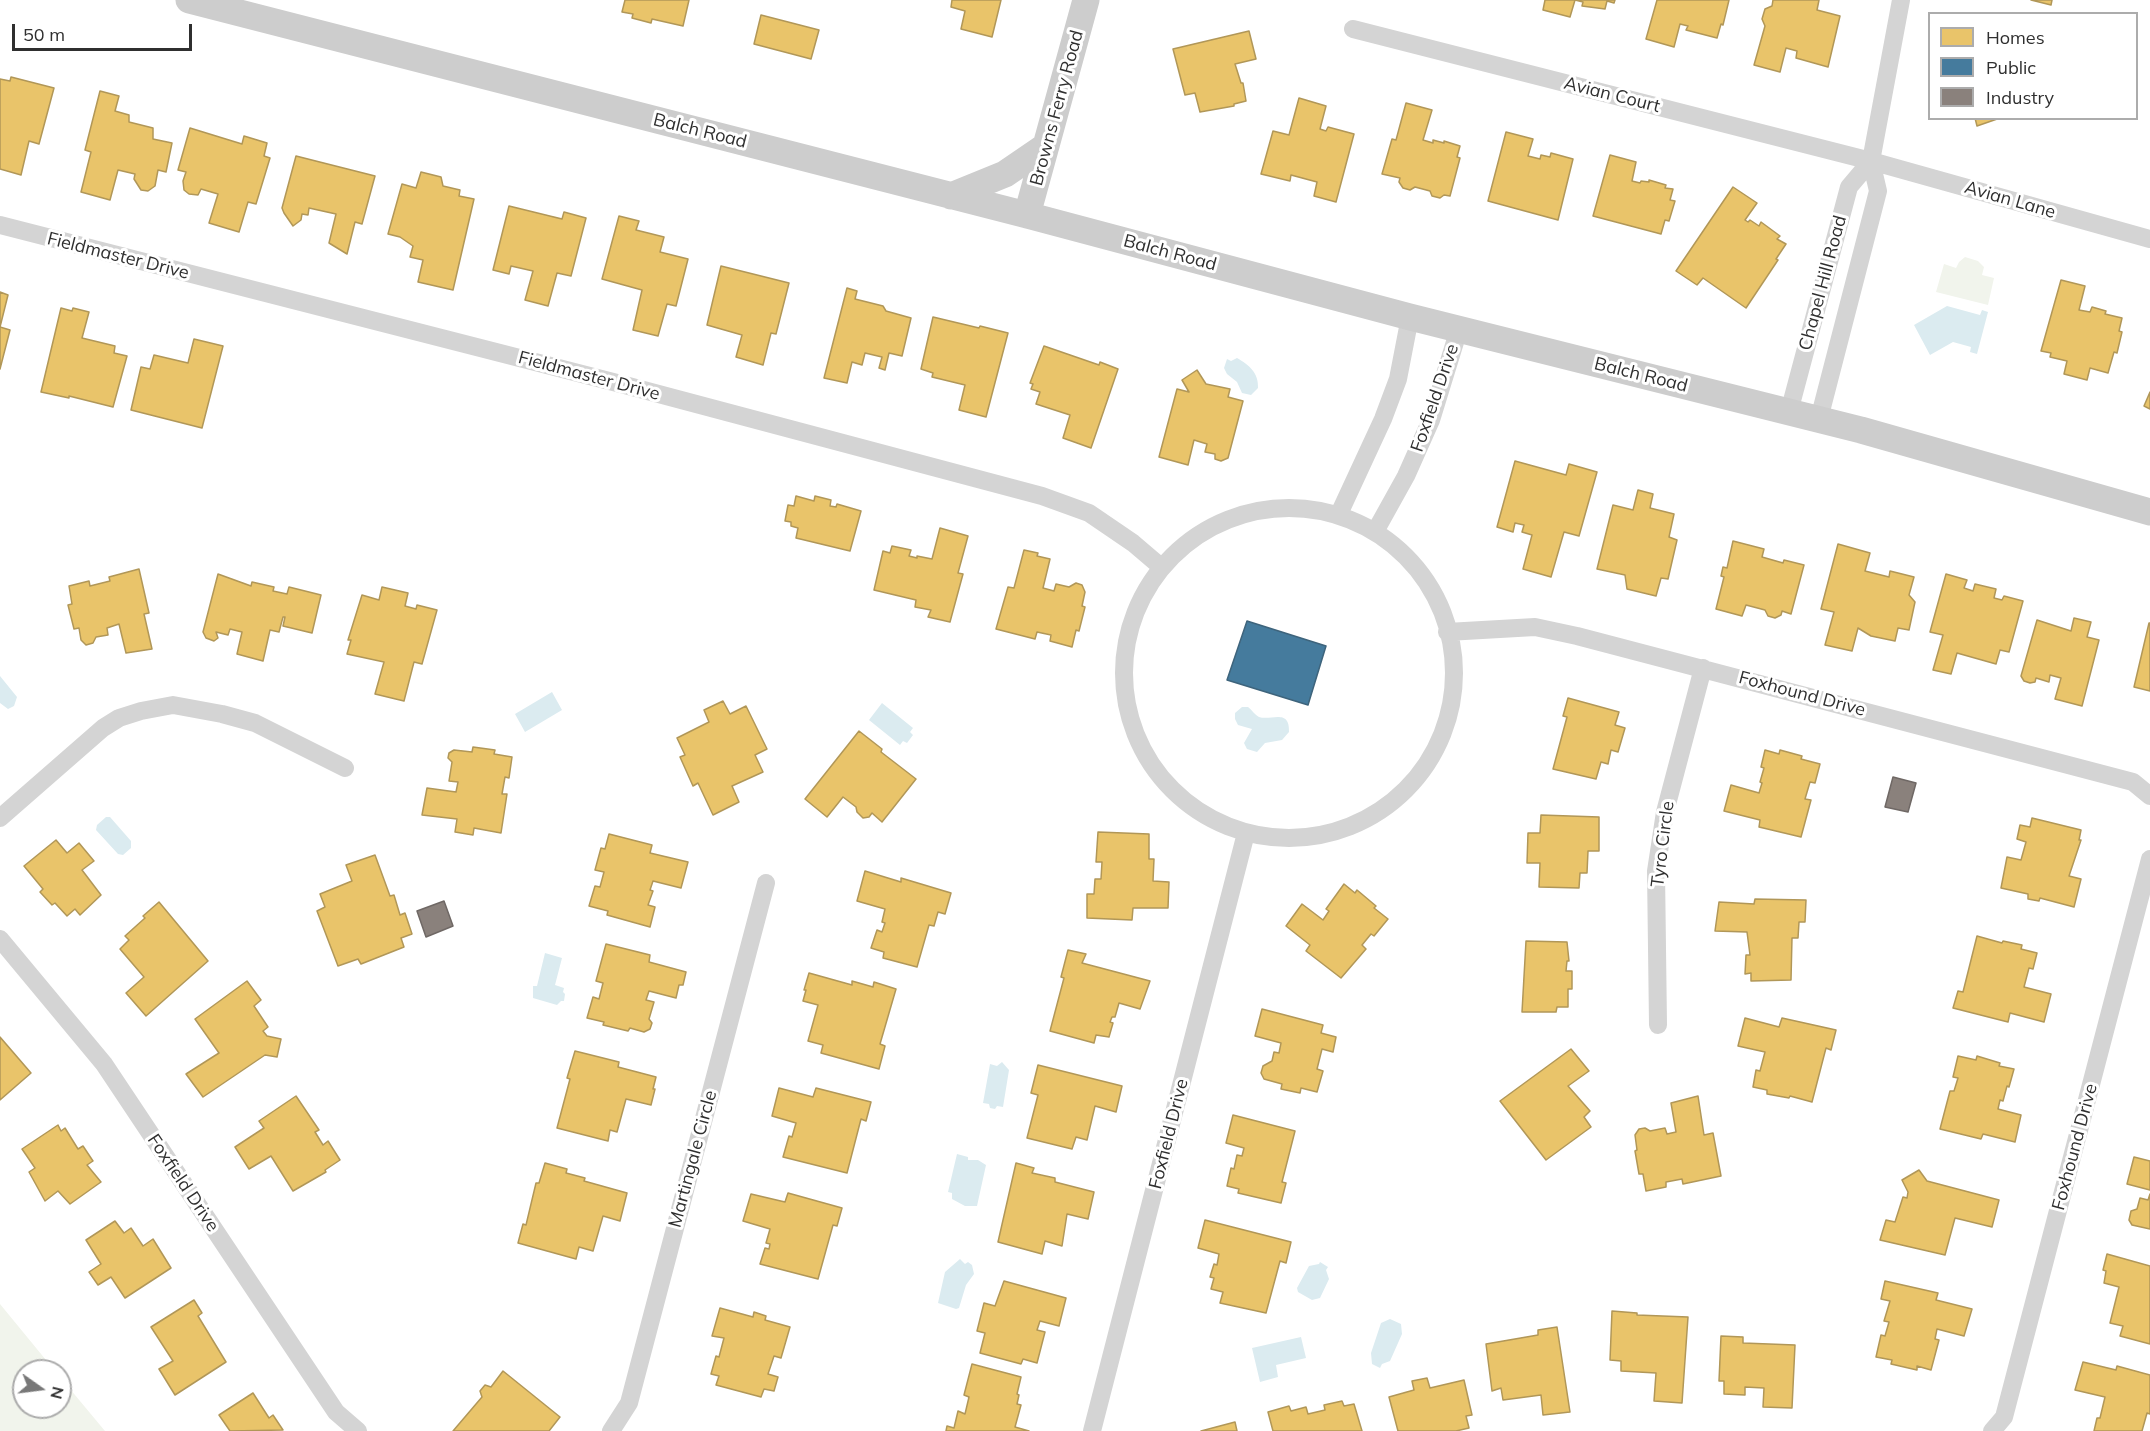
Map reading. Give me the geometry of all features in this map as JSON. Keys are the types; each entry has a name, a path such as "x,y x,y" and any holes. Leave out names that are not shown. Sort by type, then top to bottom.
{"street":[{"name":"Balch Road","path":"189,0 1027,215 1410,317 1819,419 2150,512"},
{"name":"Browns Ferry Road","path":"1027,215 1086,0"},
{"name":"Chapel Hill Road","path":"1819,419 1878,191 1870,161 1901,0"},
{"name":"Avian Court","path":"1353,29 1870,161"},
{"path":"951,196 1005,174 1046,147"},
{"name":"Chapel Hill Road","path":"1789,412 1849,187 1870,161"},
{"name":"Avian Lane","path":"1870,161 2150,239"},
{"name":"Fieldmaster Drive","path":"0,225 621,384 1042,496 1089,513 1133,543 1160,566"},
{"path":"1339,513 1383,419 1398,379 1410,317"},
{"name":"Foxfield Drive","path":"1376,530 1406,476 1431,420 1459,329"},
{"path":"1287,507 1339,513 1361,521 1376,530 1404,556 1425,582 1447,632 1452,661 1448,712 1437,744 1413,782 1381,811 1367,820 1334,834 1298,841 1245,837 1191,806 1167,785 1140,739 1130,706 1126,672 1131,630 1145,589 1160,566 1180,545 1228,517 1255,510 1287,507"},
{"name":"Foxhound Drive","path":"1447,632 1535,627 1703,668 2133,782 2150,796"},
{"name":"Tyro Circle","path":"1658,1025 1656,871 1665,812 1703,668"},
{"path":"0,818 103,728 119,718 172,705 222,714 255,723 345,768"},
{"name":"Foxfield Drive","path":"1092,1431 1245,837"},
{"name":"Foxhound Drive","path":"1992,1431 2004,1417 2150,859"},
{"name":"Martingale Circle","path":"611,1431 629,1402 766,883"},
{"name":"Foxfield Drive","path":"0,939 104,1064 336,1412 358,1431"}],"shaded area":[{"path":"1965,257 1978,261 1984,267 1982,275 1994,278 1988,305 1936,292 1944,264 1956,268"},
{"path":"1947,306 1980,315 1982,310 1988,312 1977,354 1970,352 1971,347 1953,342 1930,355 1914,325"},
{"path":"1237,358 1249,367 1257,378 1258,388 1251,395 1242,393 1237,382 1227,374 1224,368 1227,359 1231,361"},
{"path":"0,676 17,697 14,706 8,709 0,703"},
{"path":"552,692 562,710 525,732 515,714"},
{"path":"882,703 913,728 910,732 913,735 907,743 903,741 900,745 869,720"},
{"path":"1242,707 1248,707 1259,717 1283,718 1286,720 1289,732 1282,740 1265,743 1257,752 1247,749 1244,743 1252,729 1238,725 1235,719 1235,713"},
{"path":"106,817 110,817 131,841 131,848 123,855 118,854 96,830 97,825"},
{"path":"545,953 562,958 555,985 564,988 565,994 564,1001 557,1005 533,998 533,986 537,986"},
{"path":"1002,1062 1009,1070 1003,1107 990,1108 989,1104 983,1103 990,1064 997,1066"},
{"path":"957,1154 968,1157 968,1160 978,1160 986,1165 977,1206 965,1206 952,1199 952,1193 948,1192"},
{"path":"960,1259 965,1264 968,1262 972,1265 974,1274 966,1285 959,1308 956,1309 938,1303 945,1272"},
{"path":"1320,1262 1328,1267 1326,1270 1329,1279 1320,1298 1312,1300 1298,1292 1297,1288 1309,1266"},
{"path":"0,1304 45,1359 12,1359 12,1419 72,1419 72,1391 105,1431 0,1431"},
{"path":"1390,1319 1401,1324 1402,1334 1390,1361 1382,1364 1380,1368 1372,1364 1371,1353 1381,1323"},
{"path":"1301,1337 1306,1358 1276,1365 1278,1377 1260,1382 1252,1348"}],"building: Homes":[{"path":"625,0 689,0 683,26 652,19 651,23 632,18 633,14 622,12"},
{"path":"952,0 1001,0 992,37 961,29 965,11 951,7"},
{"path":"1545,0 1575,0 1570,17 1543,10"},
{"path":"1575,0 1615,0 1614,3 1607,1 1605,9 1582,6 1583,2"},
{"path":"1657,0 1729,0 1723,25 1721,24 1717,38 1686,30 1688,26 1680,24 1674,47 1646,39"},
{"path":"1773,0 1819,0 1817,10 1840,16 1828,67 1796,58 1797,51 1786,48 1780,72 1754,65 1765,26 1762,19 1765,9 1772,6"},
{"path":"2031,0 2052,0 2051,5"},
{"path":"761,15 819,30 811,59 754,44"},
{"path":"1249,31 1256,59 1235,64 1241,83 1243,83 1246,101 1234,104 1234,106 1200,112 1195,93 1185,95 1173,49"},
{"path":"11,77 54,88 39,144 29,141 21,175 0,169 0,79 10,81"},
{"path":"100,91 119,96 115,111 129,115 129,122 153,128 153,139 172,143 166,172 158,170 155,186 148,191 141,190 134,179 135,174 118,170 110,200 81,192 91,152 85,150"},
{"path":"1299,98 1326,106 1320,129 1326,131 1328,127 1354,134 1336,202 1314,196 1317,182 1291,175 1290,181 1261,174 1273,131 1289,135"},
{"path":"1406,103 1432,110 1423,140 1433,143 1433,140 1444,143 1444,141 1460,146 1457,157 1460,158 1450,196 1444,195 1440,198 1432,196 1430,191 1415,187 1410,190 1403,188 1399,182 1400,178 1382,174 1392,139 1396,140"},
{"path":"1976,120 1994,120 1977,126"},
{"path":"190,128 242,144 244,136 267,143 264,156 270,158 256,204 248,202 239,232 209,223 218,194 201,189 198,195 189,194 184,190 183,181 186,172 178,170"},
{"path":"1506,132 1533,139 1528,156 1540,159 1541,155 1550,157 1551,153 1573,159 1558,220 1488,201"},
{"path":"1610,155 1636,162 1632,181 1640,183 1641,181 1649,182 1649,180 1666,185 1665,188 1673,189 1670,200 1675,201 1669,221 1665,220 1661,234 1593,216"},
{"path":"296,156 375,176 362,224 355,222 347,254 329,243 336,214 309,208 308,215 302,214 301,220 293,226 284,213 282,208"},
{"path":"421,172 441,177 443,186 460,190 459,196 474,199 453,290 418,282 423,260 410,257 413,246 400,237 388,234 402,184 416,188"},
{"path":"1733,187 1757,203 1745,220 1748,222 1750,220 1759,226 1761,222 1780,236 1777,239 1786,244 1746,308 1703,278 1697,285 1676,271"},
{"path":"509,206 562,219 564,212 586,218 571,276 557,273 548,306 525,300 533,271 511,266 509,274 493,270"},
{"path":"619,216 639,221 636,230 664,237 660,252 688,259 676,306 667,304 658,336 633,330 642,290 602,279"},
{"path":"721,266 789,283 776,334 771,333 763,365 736,357 742,335 707,325"},
{"path":"2061,280 2085,286 2079,310 2090,312 2092,307 2106,311 2105,314 2122,318 2119,331 2122,332 2117,353 2114,352 2108,373 2090,368 2087,380 2064,374 2067,361 2050,357 2051,353 2041,351"},
{"path":"847,288 857,291 855,299 883,306 886,311 911,318 902,356 889,353 885,370 879,368 882,357 865,353 862,365 852,362 847,383 824,378"},
{"path":"0,292 8,295 0,327"},
{"path":"61,308 89,312 82,338 115,346 114,353 127,356 113,407 41,392"},
{"path":"933,317 1008,333 986,417 959,410 965,385 932,377 933,373 921,369"},
{"path":"0,327 10,330 0,369"},
{"path":"194,339 223,346 202,428 131,410 141,367 150,369 154,355 188,363"},
{"path":"1044,346 1099,365 1100,362 1118,369 1091,448 1063,438 1070,415 1036,404 1040,392 1031,389 1033,384 1030,383"},
{"path":"1197,370 1206,384 1230,389 1228,397 1243,401 1228,458 1221,461 1215,459 1215,454 1205,452 1207,444 1194,440 1188,465 1159,457 1177,389 1189,392 1182,380"},
{"path":"2150,392 2150,409 2144,406"},
{"path":"1515,461 1566,475 1569,464 1597,472 1579,536 1564,532 1551,577 1523,569 1532,535 1522,532 1524,525 1515,523 1513,532 1497,527"},
{"path":"1638,490 1653,494 1650,508 1674,514 1669,537 1677,540 1668,579 1661,578 1656,596 1627,589 1625,575 1597,569 1613,505 1633,510"},
{"path":"796,496 814,501 815,496 831,500 830,506 836,507 837,504 861,511 850,551 796,538 798,528 791,526 791,522 785,521 788,505 794,506"},
{"path":"940,528 968,536 958,573 963,574 950,622 928,617 931,610 915,607 916,600 874,590 883,551 890,553 892,546 911,550 909,556 932,559"},
{"path":"1733,541 1764,549 1762,557 1783,563 1784,560 1804,565 1791,614 1782,611 1781,615 1775,618 1768,616 1765,610 1746,605 1742,616 1716,609 1724,577 1721,576 1723,567 1727,568"},
{"path":"1838,544 1870,553 1865,571 1889,577 1890,571 1914,577 1909,595 1915,602 1909,630 1898,628 1895,641 1871,636 1858,628 1852,651 1825,645 1834,612 1821,609"},
{"path":"1024,550 1050,559 1043,588 1054,591 1056,584 1069,587 1076,583 1082,585 1085,592 1082,606 1085,607 1072,647 1050,641 1051,635 1037,632 1035,639 996,629 1008,587 1014,588"},
{"path":"139,569 149,613 144,614 152,649 126,653 119,624 107,628 108,635 96,637 93,643 86,645 81,640 79,628 74,629 68,605 72,604 69,586 89,581 90,586 110,581 109,577"},
{"path":"218,574 251,586 252,582 274,587 273,591 287,594 289,587 321,595 312,633 283,626 285,617 283,617 279,632 270,630 263,661 237,654 242,632 230,629 228,635 216,632 218,638 214,641 206,638 203,632"},
{"path":"1946,574 1967,580 1964,588 1973,591 1975,584 1996,589 1994,598 2002,600 2004,596 2023,601 2009,652 2000,650 1996,664 1957,653 1951,674 1933,670 1943,635 1930,632"},
{"path":"382,587 408,593 405,606 416,609 417,605 437,610 422,664 414,662 404,701 375,694 384,662 347,654 351,640 348,640 362,595 379,600"},
{"path":"2074,618 2091,622 2087,637 2099,640 2082,706 2055,699 2061,678 2050,675 2049,682 2036,678 2035,682 2030,683 2024,681 2021,676 2037,620 2071,631"},
{"path":"2150,623 2150,691 2134,687"},
{"path":"1568,698 1619,712 1615,725 1625,728 1618,752 1611,750 1608,764 1601,762 1596,779 1553,769 1567,717 1563,716"},
{"path":"723,701 730,714 746,706 767,749 755,755 763,772 732,786 739,802 713,815 698,783 693,786 680,757 685,755 677,738 709,722 704,710"},
{"path":"859,731 882,749 881,752 916,779 882,822 872,813 869,817 863,818 857,812 856,807 843,797 827,817 805,799"},
{"path":"473,747 495,750 494,754 512,757 509,778 505,777 502,794 507,794 501,833 474,828 473,835 455,832 457,819 422,815 427,788 456,792 458,782 449,781 452,762 448,758 449,753 454,750 472,752"},
{"path":"1765,750 1779,754 1780,750 1820,764 1815,783 1810,782 1805,799 1811,800 1801,837 1759,827 1760,820 1724,811 1731,785 1759,793"},
{"path":"1541,815 1599,817 1599,851 1588,851 1587,873 1580,873 1579,888 1539,887 1540,863 1527,863 1528,833 1540,833"},
{"path":"2032,818 2081,830 2079,840 2081,840 2069,876 2081,879 2074,907 2040,898 2039,901 2028,899 2028,894 2001,888 2007,857 2021,860 2026,842 2017,839 2020,825 2030,827"},
{"path":"1098,832 1149,834 1149,859 1154,859 1153,881 1169,882 1168,908 1133,908 1132,920 1087,918 1087,894 1094,894 1095,879 1101,879 1102,862 1096,862"},
{"path":"609,834 652,845 650,853 688,862 681,888 653,881 650,890 653,891 648,905 655,907 650,927 607,915 608,911 589,906 595,886 600,887 604,872 595,870 601,848 605,849"},
{"path":"56,840 67,853 79,843 94,861 82,870 101,895 80,915 75,909 67,916 55,903 52,905 40,892 43,889 24,866"},
{"path":"375,855 390,896 394,895 400,915 405,913 412,934 401,938 404,947 361,964 358,959 338,966 317,911 325,907 320,894 352,881 346,865"},
{"path":"865,871 901,882 901,878 951,893 945,914 938,912 934,926 929,925 917,967 883,958 884,952 871,948 877,930 882,932 885,923 882,922 885,909 857,901"},
{"path":"1344,884 1355,893 1357,890 1388,919 1374,936 1371,934 1362,945 1366,949 1341,978 1306,951 1310,945 1286,926 1302,904 1323,920 1329,911 1326,909"},
{"path":"1755,899 1806,900 1805,922 1799,922 1798,938 1792,938 1791,980 1751,981 1751,973 1745,974 1746,955 1750,955 1747,932 1715,931 1719,902 1754,904"},
{"path":"159,902 208,961 146,1016 126,993 144,977 120,949 129,940 125,936"},
{"path":"1977,936 2002,943 2003,941 2022,945 2021,949 2037,953 2033,969 2029,968 2024,987 2051,994 2044,1022 2010,1013 2008,1022 1953,1008 1958,991 1963,992"},
{"path":"1526,941 1567,942 1569,961 1567,961 1566,971 1572,971 1572,989 1568,989 1568,1007 1557,1007 1556,1012 1522,1012"},
{"path":"606,944 650,955 649,962 686,972 683,985 679,985 676,998 649,991 646,1000 654,1002 649,1019 652,1023 650,1029 644,1032 603,1025 604,1022 587,1018 593,997 599,999 603,983 596,981"},
{"path":"1068,950 1086,954 1082,963 1150,981 1140,1009 1119,1003 1115,1017 1112,1017 1110,1022 1113,1023 1109,1037 1096,1035 1094,1043 1050,1031 1064,978 1061,977"},
{"path":"809,973 852,985 852,981 873,987 874,982 896,989 880,1044 885,1046 879,1069 821,1053 823,1045 808,1041 818,1005 803,1001"},
{"path":"247,981 261,1000 254,1006 268,1027 263,1031 267,1036 281,1039 277,1057 265,1055 203,1097 186,1074 219,1053 195,1019"},
{"path":"1262,1009 1323,1025 1321,1033 1336,1037 1333,1052 1322,1049 1317,1069 1323,1071 1317,1092 1301,1088 1300,1093 1281,1089 1282,1084 1264,1079 1261,1073 1263,1066 1272,1061 1274,1052 1279,1053 1281,1043 1255,1036"},
{"path":"1745,1018 1779,1027 1782,1018 1836,1030 1831,1050 1826,1048 1812,1102 1790,1096 1789,1098 1767,1094 1767,1090 1753,1087 1756,1070 1760,1071 1765,1052 1738,1046"},
{"path":"0,1037 31,1073 0,1100"},
{"path":"1571,1049 1589,1071 1568,1086 1590,1111 1584,1117 1591,1127 1546,1160 1500,1101"},
{"path":"575,1051 619,1062 618,1067 656,1077 651,1105 626,1099 617,1132 610,1130 608,1141 557,1128"},
{"path":"1958,1056 1976,1060 1977,1056 2000,1063 1999,1066 2014,1069 2009,1087 2007,1086 2003,1101 2000,1100 1998,1109 2021,1115 2015,1142 1983,1134 1981,1139 1940,1129 1950,1091 1954,1091 1958,1078 1953,1077"},
{"path":"1038,1065 1122,1086 1116,1112 1095,1106 1087,1140 1076,1137 1072,1149 1027,1138 1038,1095 1031,1093"},
{"path":"779,1088 813,1097 816,1088 871,1102 866,1121 861,1119 847,1173 783,1157 789,1136 792,1137 796,1123 772,1116"},
{"path":"296,1096 319,1130 315,1132 323,1145 328,1141 340,1160 325,1170 326,1172 293,1191 271,1156 249,1169 235,1147 264,1128 259,1121"},
{"path":"1698,1096 1704,1135 1713,1133 1721,1176 1683,1184 1682,1179 1666,1182 1666,1187 1646,1191 1643,1174 1639,1174 1635,1135 1639,1129 1645,1128 1650,1131 1665,1128 1667,1134 1676,1132 1671,1103"},
{"path":"1233,1115 1295,1131 1282,1182 1286,1183 1281,1203 1238,1193 1239,1189 1227,1186 1231,1168 1234,1169 1237,1155 1242,1156 1244,1148 1226,1143"},
{"path":"58,1125 61,1131 65,1128 78,1149 83,1146 93,1161 87,1165 101,1182 70,1204 58,1191 45,1201 29,1172 35,1168 22,1149"},
{"path":"2134,1157 2150,1161 2150,1190 2127,1184"},
{"path":"545,1163 567,1169 566,1173 585,1178 584,1181 627,1193 620,1221 603,1216 593,1251 579,1247 576,1259 518,1243 523,1224 526,1225 536,1183 539,1183"},
{"path":"1016,1163 1034,1168 1032,1173 1055,1178 1055,1182 1094,1192 1088,1219 1067,1214 1062,1246 1045,1241 1042,1254 998,1242"},
{"path":"1919,1170 1927,1181 1999,1200 1992,1227 1955,1218 1945,1255 1880,1240 1886,1220 1895,1222 1903,1197 1907,1198 1908,1192 1902,1180"},
{"path":"788,1193 842,1208 837,1226 833,1225 818,1279 760,1264 765,1248 769,1249 770,1244 766,1243 770,1229 743,1221 751,1194 785,1202"},
{"path":"2150,1194 2150,1229 2132,1225 2129,1220 2131,1211 2137,1209 2140,1198 2148,1200"},
{"path":"1205,1220 1291,1242 1286,1263 1280,1261 1266,1313 1220,1303 1223,1292 1211,1289 1214,1278 1210,1277 1214,1264 1217,1265 1219,1254 1198,1248"},
{"path":"115,1221 124,1233 131,1228 143,1246 153,1239 171,1268 125,1298 111,1277 98,1285 89,1272 101,1264 86,1240"},
{"path":"2107,1254 2150,1266 2150,1344 2120,1336 2123,1326 2110,1323 2119,1287 2104,1283 2106,1271 2103,1270"},
{"path":"1004,1281 1066,1298 1059,1326 1040,1321 1037,1330 1045,1332 1037,1363 1023,1359 1021,1364 980,1353 985,1333 977,1331 984,1303 995,1306"},
{"path":"1885,1281 1938,1293 1936,1300 1972,1309 1964,1336 1937,1329 1935,1339 1939,1340 1931,1370 1917,1366 1917,1370 1891,1364 1892,1360 1876,1357 1881,1335 1885,1336 1889,1322 1884,1321 1890,1301 1881,1299"},
{"path":"194,1300 202,1313 198,1316 226,1362 175,1395 159,1369 173,1361 151,1327"},
{"path":"720,1308 753,1317 754,1312 766,1316 765,1320 790,1327 781,1358 774,1356 768,1374 778,1377 774,1391 764,1389 761,1397 716,1385 719,1376 711,1374 724,1338 712,1336"},
{"path":"1612,1311 1637,1313 1637,1315 1688,1317 1682,1403 1654,1401 1656,1373 1621,1371 1621,1361 1610,1360"},
{"path":"1557,1327 1570,1412 1543,1415 1541,1395 1503,1400 1501,1388 1492,1391 1486,1344 1538,1335 1538,1330"},
{"path":"1721,1336 1743,1337 1743,1343 1795,1345 1792,1408 1763,1407 1764,1388 1745,1387 1745,1395 1724,1394 1724,1381 1719,1381"},
{"path":"2083,1362 2116,1370 2117,1366 2150,1375 2150,1414 2147,1413 2142,1431 2094,1431 2105,1397 2075,1390"},
{"path":"972,1364 1021,1377 1017,1404 1021,1405 1015,1427 1029,1431 946,1431 947,1426 954,1428 958,1411 965,1414 969,1397 964,1395"},
{"path":"503,1371 560,1417 549,1431 453,1431 482,1397 480,1391 485,1385 491,1387"},
{"path":"1427,1378 1430,1388 1464,1380 1472,1415 1466,1416 1469,1428 1456,1431 1398,1431 1389,1397 1414,1390 1412,1381"},
{"path":"253,1393 269,1418 273,1415 283,1430 230,1431 219,1415"},
{"path":"1342,1401 1344,1406 1354,1404 1362,1431 1273,1431 1268,1412 1289,1406 1291,1411 1306,1407 1308,1414 1325,1410 1324,1405"},
{"path":"1235,1422 1237,1431 1201,1431"}],"building: Public":[{"path":"1247,621 1326,646 1308,705 1227,680"}],"building: Industry":[{"path":"1893,777 1916,783 1908,812 1885,807"},
{"path":"444,901 453,926 426,937 417,911"}]}
